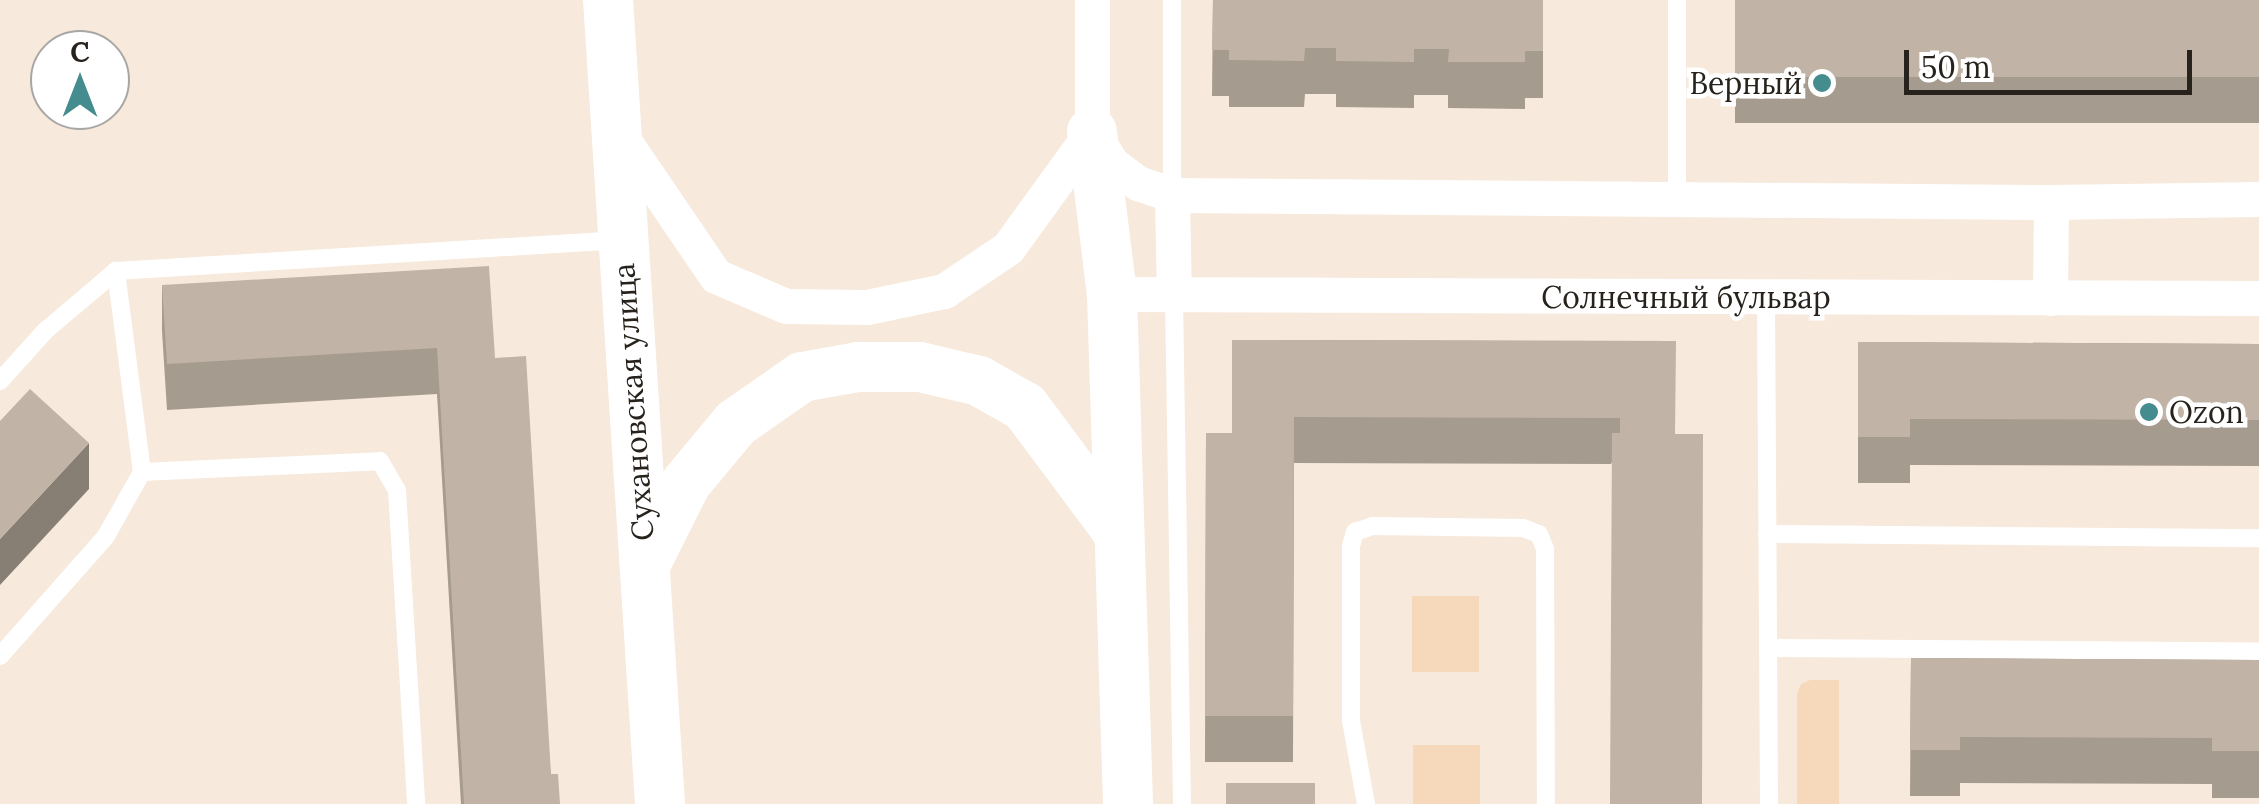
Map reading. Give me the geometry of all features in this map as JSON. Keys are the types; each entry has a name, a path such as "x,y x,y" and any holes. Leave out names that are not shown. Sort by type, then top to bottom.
{"street":[{"name":"Сухановская улица","path":"608,0 660,804"},
{"path":"1092,0 1092,132 1112,294 1128,804"},
{"path":"617,130 716,276 786,306 867,307 944,290 1008,248 1092,132"},
{"path":"1092,132 1111,163 1138,183 1172,195 2051,202 2259,199"},
{"path":"1172,195 1174,296"},
{"path":"2050,298 2051,202"},
{"name":"Солнечный бульвар","path":"1112,294 2259,298"},
{"path":"644,568 686,484 736,424 802,378 858,366 920,366 979,380 1025,408 1119,533"}],"lane":[{"path":"1172,0 1172,195"},
{"path":"1677,0 1677,199"},
{"path":"0,382 45,331 116,272 622,240"},
{"path":"0,656 106,536 142,472 116,272"},
{"path":"1174,296 1182,804"},
{"path":"1766,297 1769,804"},
{"path":"142,472 380,461 397,490 416,804"},
{"path":"1366,804 1351,721 1352,546 1356,532 1372,526 1523,528 1539,534 1545,549 1546,804"},
{"path":"1767,534 2259,538"},
{"path":"1768,648 2259,651"}],"shaded area":[{"path":"1412,596 1479,596 1479,672 1412,672"},
{"path":"1810,680 1839,680 1839,804 1797,804 1797,694 1801,684"},
{"path":"1413,745 1480,745 1480,804 1413,804"}],"building":[{"path":"1213,0 1543,0 1543,51 1525,51 1525,62 1448,62 1449,49 1414,49 1414,62 1336,61 1336,48 1305,48 1304,61 1229,60 1229,50 1212,50"},
{"path":"1735,0 2259,0 2259,77 1735,77"},
{"path":"489,266 495,358 526,356 551,774 558,774 560,804 464,804 437,348 167,364 162,285"},
{"path":"1232,340 1676,341 1675,434 1703,434 1702,804 1610,804 1612,433 1620,433 1620,418 1294,417 1293,716 1205,716 1206,433 1232,433"},
{"path":"1858,342 2259,344 2259,420 1910,419 1910,437 1858,437"},
{"path":"30,389 89,443 0,539 0,421"},
{"path":"1911,658 2259,660 2259,751 2212,751 2212,738 1960,737 1960,750 1910,750"},
{"path":"1226,783 1315,783 1315,804 1226,804"}],"place":[{"name":"Верный","path":"1822,83"},
{"name":"Ozon","path":"2149,412"}]}
